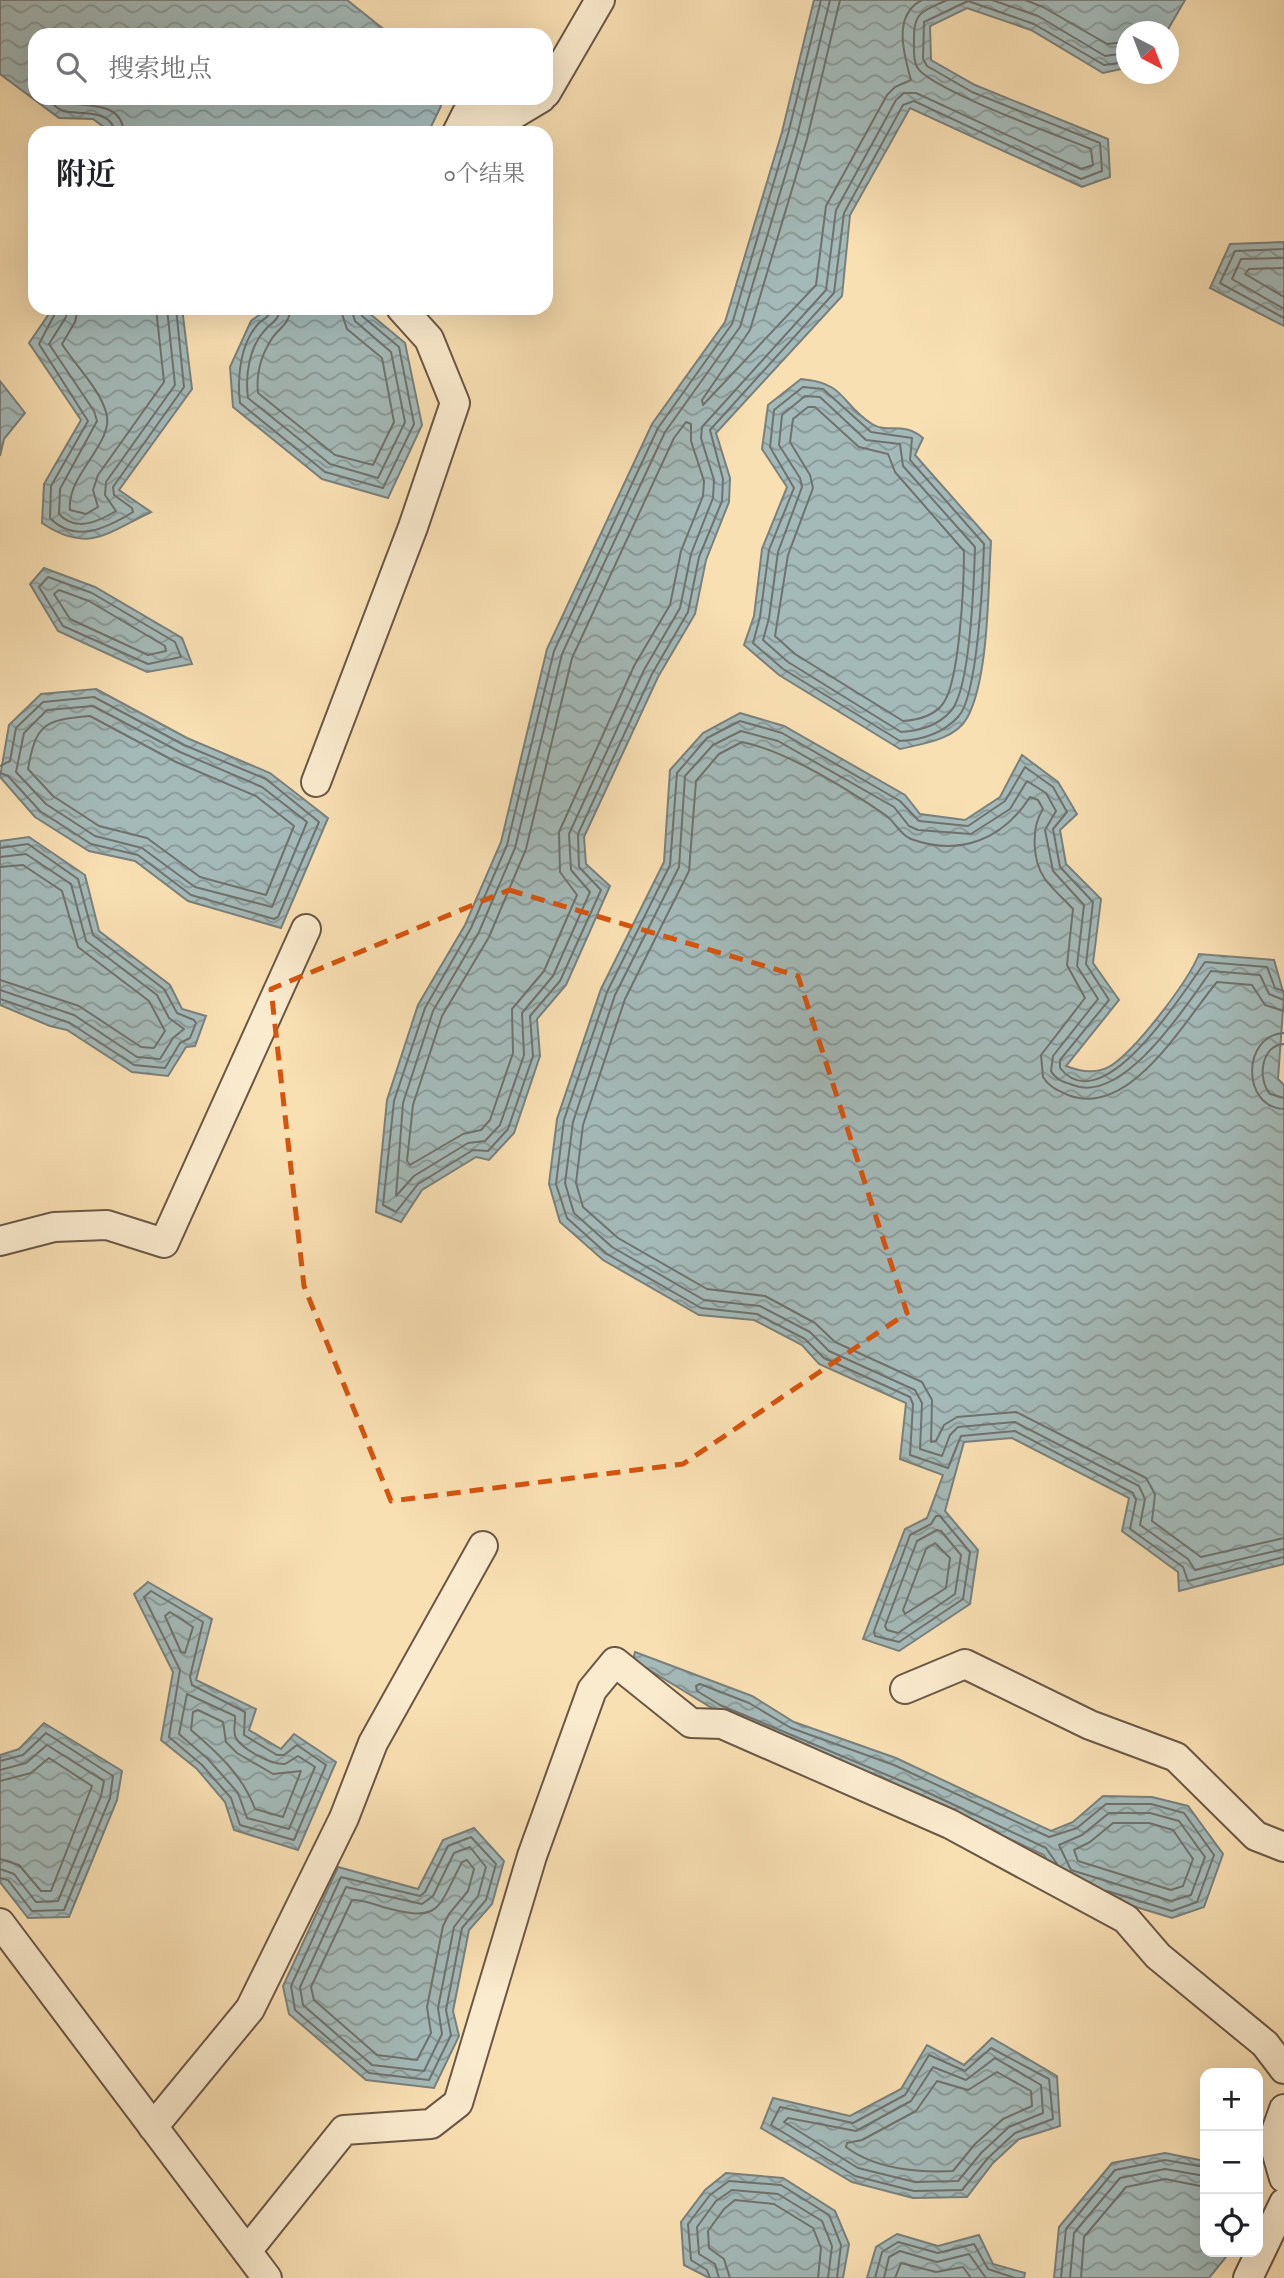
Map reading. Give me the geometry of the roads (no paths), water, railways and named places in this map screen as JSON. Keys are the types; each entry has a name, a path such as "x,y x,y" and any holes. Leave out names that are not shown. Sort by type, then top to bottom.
{"street":[{"path":"553,81 600,0"},
{"path":"460,126 467,113 506,120 530,105"},
{"path":"316,782 413,527 455,403 429,339 407,315"},
{"path":"0,1241 54,1227 107,1226 164,1243 306,929"},
{"path":"153,2127 250,2009 344,1818 373,1743 483,1546"},
{"path":"247,2251 344,2130 431,2124 458,2103 532,1856 592,1690 615,1662 691,1723 722,1724 950,1824 1126,1919 1158,1956 1265,2044 1284,2069"},
{"path":"905,1689 965,1664 1090,1725 1176,1757 1256,1836 1284,1847"},
{"path":"0,1923 267,2278"},
{"path":"1284,2109 1273,2140 1284,2178"},
{"path":"1248,2278 1284,2203"}],"water":[{"path":"0,0 347,0 382,28 28,28 28,95 0,74"},
{"path":"814,0 1185,0 1173,21 1116,21 1116,70 1103,73 1031,30 967,8 930,26 931,60 975,85 1108,139 1110,177 1082,187 910,108 850,215 842,296 716,433 730,478 729,502 706,560 695,614 658,677 584,837 586,864 610,886 566,985 537,1019 540,1056 514,1133 489,1160 476,1157 422,1190 401,1222 376,1212 387,1100 418,1005 465,925 501,842 547,649 652,424 725,322 782,132"},
{"path":"42,105 441,106 431,126 102,126 93,119 59,118"},
{"path":"1284,242 1284,326 1210,288 1230,244"},
{"path":"48,315 183,315 192,389 119,490 151,512 109,533 85,539 58,532 42,523 44,484 81,420 29,343"},
{"path":"259,315 371,315 405,343 422,425 388,498 322,479 233,407 230,367 251,321"},
{"path":"801,379 827,385 878,427 909,430 923,438 915,455 991,541 986,632 980,680 974,701 962,725 937,740 900,749 779,675 744,645 754,616 762,549 787,487 762,449 768,405"},
{"path":"0,381 25,413 4,439 0,456"},
{"path":"44,568 95,587 182,638 192,664 147,672 58,631 30,584"},
{"path":"96,689 187,738 270,773 328,818 281,928 188,901 135,861 89,851 35,817 0,777 9,725 41,694"},
{"path":"740,713 784,726 905,795 920,814 965,820 1000,797 1022,755 1058,782 1077,814 1060,830 1066,864 1101,899 1093,963 1119,1000 1066,1066 1095,1071 1112,1065 1148,1030 1173,997 1199,954 1274,960 1284,995 1278,1079 1284,1085 1284,1564 1179,1591 1178,1572 1122,1531 1129,1498 1012,1438 964,1442 945,1511 978,1550 970,1604 899,1651 863,1639 905,1529 927,1518 943,1475 900,1459 906,1403 819,1364 802,1345 754,1320 699,1315 603,1260 560,1222 549,1184 557,1119 601,989 664,862 670,770 703,733"},
{"path":"29,837 85,875 99,931 170,985 182,1009 206,1016 195,1046 186,1047 168,1076 132,1072 67,1030 50,1026 0,1005 0,841"},
{"path":"148,1582 212,1619 196,1680 256,1709 249,1730 281,1749 294,1734 336,1762 298,1850 234,1830 225,1802 197,1769 161,1740 173,1672 134,1594"},
{"path":"635,1652 752,1696 794,1722 896,1758 1051,1831 1073,1822 1103,1796 1152,1797 1188,1806 1223,1854 1204,1907 1172,1918 1060,1884 1044,1855 916,1795 717,1711 633,1660"},
{"path":"44,1723 122,1771 117,1800 69,1917 28,1918 0,1882 0,1755 19,1749"},
{"path":"474,1828 504,1861 492,1904 469,1930 453,2011 459,2036 434,2088 366,2080 289,2014 283,1986 338,1867 418,1889 443,1840"},
{"path":"992,2038 1057,2076 1060,2126 1019,2139 993,2163 967,2197 913,2198 852,2182 761,2128 773,2098 850,2116 901,2089 927,2045 964,2065"},
{"path":"1165,2153 1200,2160 1200,2257 1226,2257 1209,2278 1054,2278 1059,2227 1112,2163"},
{"path":"726,2173 783,2178 835,2211 849,2244 843,2278 709,2278 684,2265 681,2222 705,2190"},
{"path":"897,2234 938,2246 979,2235 993,2264 1025,2273 1024,2278 867,2278 876,2247"}]}
